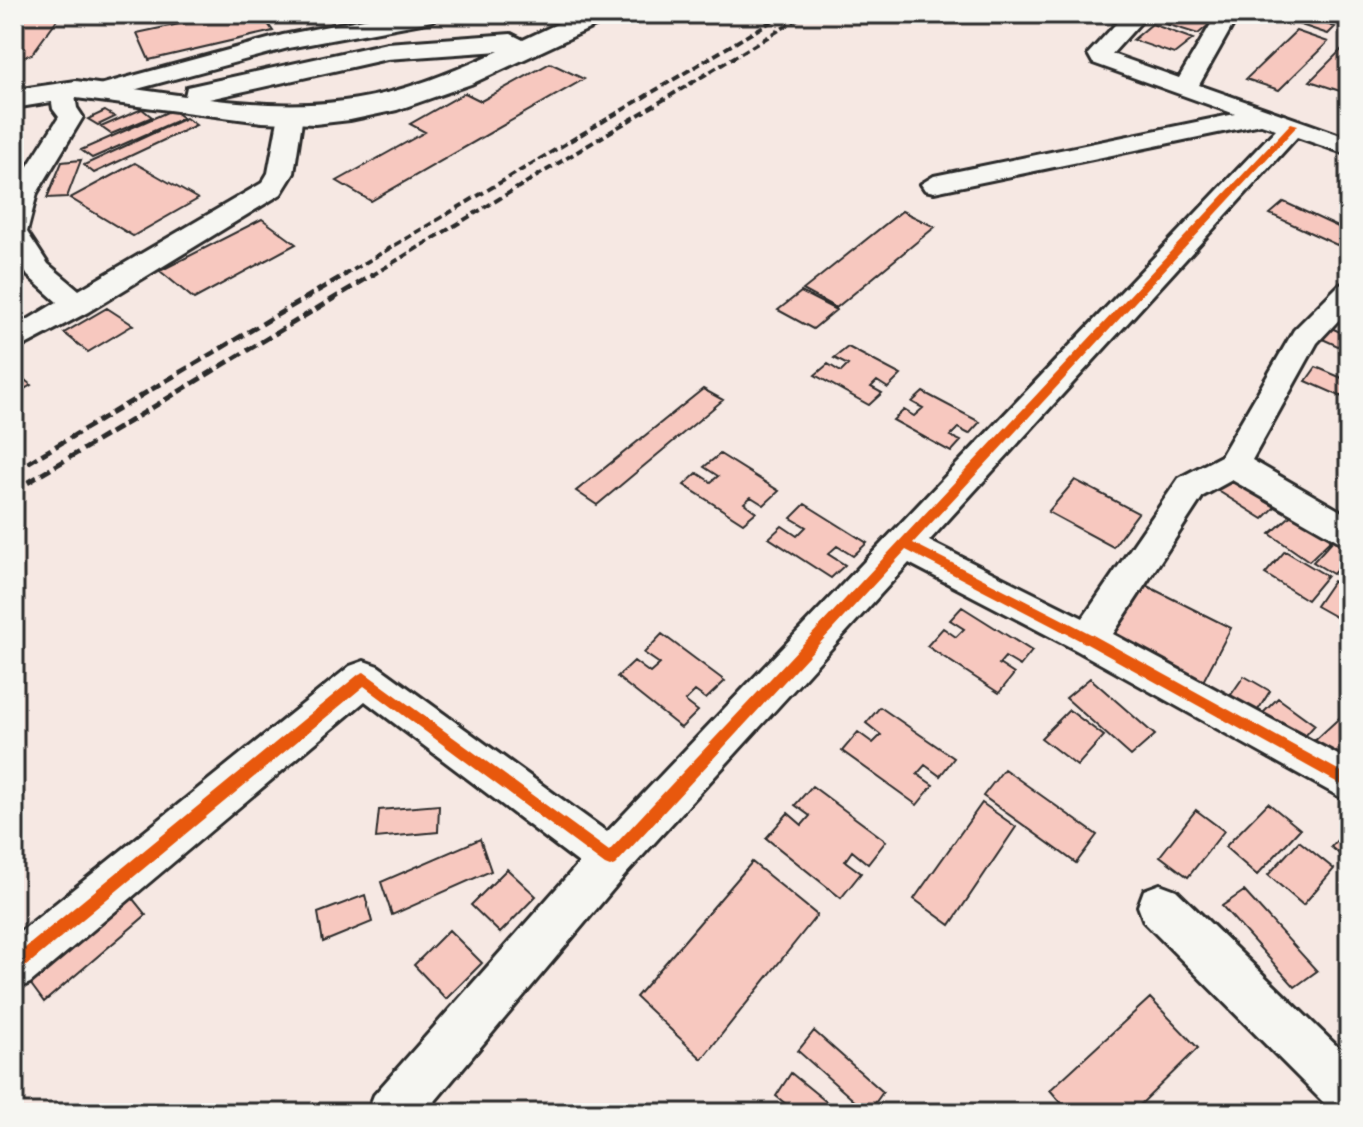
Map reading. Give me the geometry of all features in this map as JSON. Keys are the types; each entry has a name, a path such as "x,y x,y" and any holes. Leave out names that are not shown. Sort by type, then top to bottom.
{"main road":[{"path":"168,103 211,88 376,53 509,43 573,14"},
{"path":"14,114 63,99 104,91 168,103 291,115 352,112 389,102 501,61 599,14"},
{"path":"14,99 63,99"}],"street":[{"path":"104,91 347,18 432,14"},
{"path":"1137,14 1099,54 1101,58 1341,144 1349,121"},
{"path":"1186,87 1228,14"},
{"path":"347,18 376,53"},
{"path":"63,99 71,117 24,193 14,233 38,270 78,305"},
{"path":"14,341 272,188 281,173 291,115"},
{"path":"934,184 1280,120"},
{"path":"392,1113 610,860 904,544 1280,120"},
{"path":"1089,639 1191,487 1233,465 1305,337 1349,292"},
{"path":"1233,465 1349,533"},
{"path":"904,544 1089,639 1349,783"},
{"path":"14,967 364,678 610,860"},
{"path":"1160,906 1349,1092"}],"building":[{"path":"14,14 61,14 32,54 14,60"},
{"path":"226,14 261,14 273,31 149,60 137,33"},
{"path":"503,14 535,14 520,22"},
{"path":"1178,14 1218,17 1198,34 1166,24"},
{"path":"1284,14 1295,14 1335,27 1328,34 1280,18"},
{"path":"1152,24 1193,39 1174,54 1133,40"},
{"path":"1296,31 1328,42 1279,90 1246,79"},
{"path":"1345,46 1349,47 1349,94 1310,81"},
{"path":"550,63 584,79 371,201 337,181 425,132 410,124 465,93 481,101"},
{"path":"142,109 152,117 111,134 101,127"},
{"path":"172,110 183,118 92,158 81,150"},
{"path":"105,111 115,117 98,125 88,119"},
{"path":"186,118 196,125 94,173 84,165"},
{"path":"81,160 67,197 47,198 62,162"},
{"path":"135,163 198,199 133,236 70,198"},
{"path":"1284,202 1349,234 1337,245 1270,214"},
{"path":"902,211 935,227 836,308 803,290"},
{"path":"262,219 296,244 194,299 160,271"},
{"path":"801,292 836,310 813,329 778,310"},
{"path":"107,308 133,325 88,352 64,333"},
{"path":"1327,326 1349,336 1349,351 1318,337"},
{"path":"848,347 901,375 888,388 877,381 871,387 882,393 869,405 815,375 828,364 841,372 848,365 834,358"},
{"path":"1316,367 1349,381 1349,400 1306,381"},
{"path":"14,371 31,385 14,395"},
{"path":"703,389 723,400 597,505 576,491"},
{"path":"923,392 980,422 969,434 958,428 950,436 961,441 951,452 893,420 904,410 914,416 923,408 912,402"},
{"path":"720,454 779,491 764,505 751,497 744,503 756,512 743,523 684,485 697,473 711,482 718,476 704,467"},
{"path":"1227,473 1278,504 1263,519 1212,487"},
{"path":"1075,480 1138,513 1113,547 1048,512"},
{"path":"805,504 867,543 853,556 837,546 828,554 845,565 831,578 769,538 782,526 797,536 806,527 791,518"},
{"path":"1295,512 1334,537 1309,561 1270,534"},
{"path":"1334,539 1349,549 1349,556 1333,574 1313,562"},
{"path":"1285,551 1327,576 1307,600 1265,574"},
{"path":"1135,580 1231,628 1198,691 1099,639"},
{"path":"1333,581 1349,590 1349,608 1341,620 1316,606"},
{"path":"962,607 1032,651 1020,666 1005,657 999,664 1014,674 999,693 927,646 943,628 956,637 964,629 950,620"},
{"path":"662,634 725,681 706,699 695,691 685,701 698,711 681,728 617,677 634,661 650,673 660,664 644,653"},
{"path":"1244,676 1270,691 1253,718 1226,702"},
{"path":"1090,678 1155,735 1131,756 1066,698"},
{"path":"1278,698 1315,725 1297,745 1259,717"},
{"path":"880,707 954,758 940,776 925,765 917,774 933,785 917,805 842,751 858,732 873,743 881,735 866,723"},
{"path":"1349,709 1349,778 1309,746"},
{"path":"1069,710 1104,736 1077,766 1041,738"},
{"path":"1004,769 1097,835 1076,863 983,796"},
{"path":"812,786 886,841 868,864 852,851 845,861 861,873 841,898 766,838 788,813 802,825 810,816 795,805"},
{"path":"982,803 1016,827 950,925 914,899"},
{"path":"1268,803 1300,829 1257,875 1225,847"},
{"path":"439,805 438,832 376,838 379,810"},
{"path":"1196,810 1224,831 1188,877 1160,856"},
{"path":"1349,827 1349,862 1331,847"},
{"path":"480,839 491,871 392,915 381,882"},
{"path":"1299,841 1334,869 1303,905 1268,875"},
{"path":"752,862 817,915 702,1059 636,997"},
{"path":"507,869 536,896 500,933 471,905"},
{"path":"1244,891 1317,971 1295,987 1222,906"},
{"path":"129,894 146,915 44,1002 27,979"},
{"path":"365,895 372,922 323,942 318,913"},
{"path":"449,930 482,963 446,999 414,965"},
{"path":"1150,998 1198,1048 1132,1113 1070,1113 1050,1090"},
{"path":"814,1031 883,1092 868,1113 798,1051"},
{"path":"791,1073 840,1113 797,1113 776,1096"}],"railway":[{"path":"371,276 806,14"},
{"path":"343,276 777,18"},
{"path":"14,471 346,274"},
{"path":"14,491 374,274"}],"cycle path":[{"path":"14,967 364,678 610,860 1294,125"},
{"path":"904,544 1089,639 1349,783"}]}
